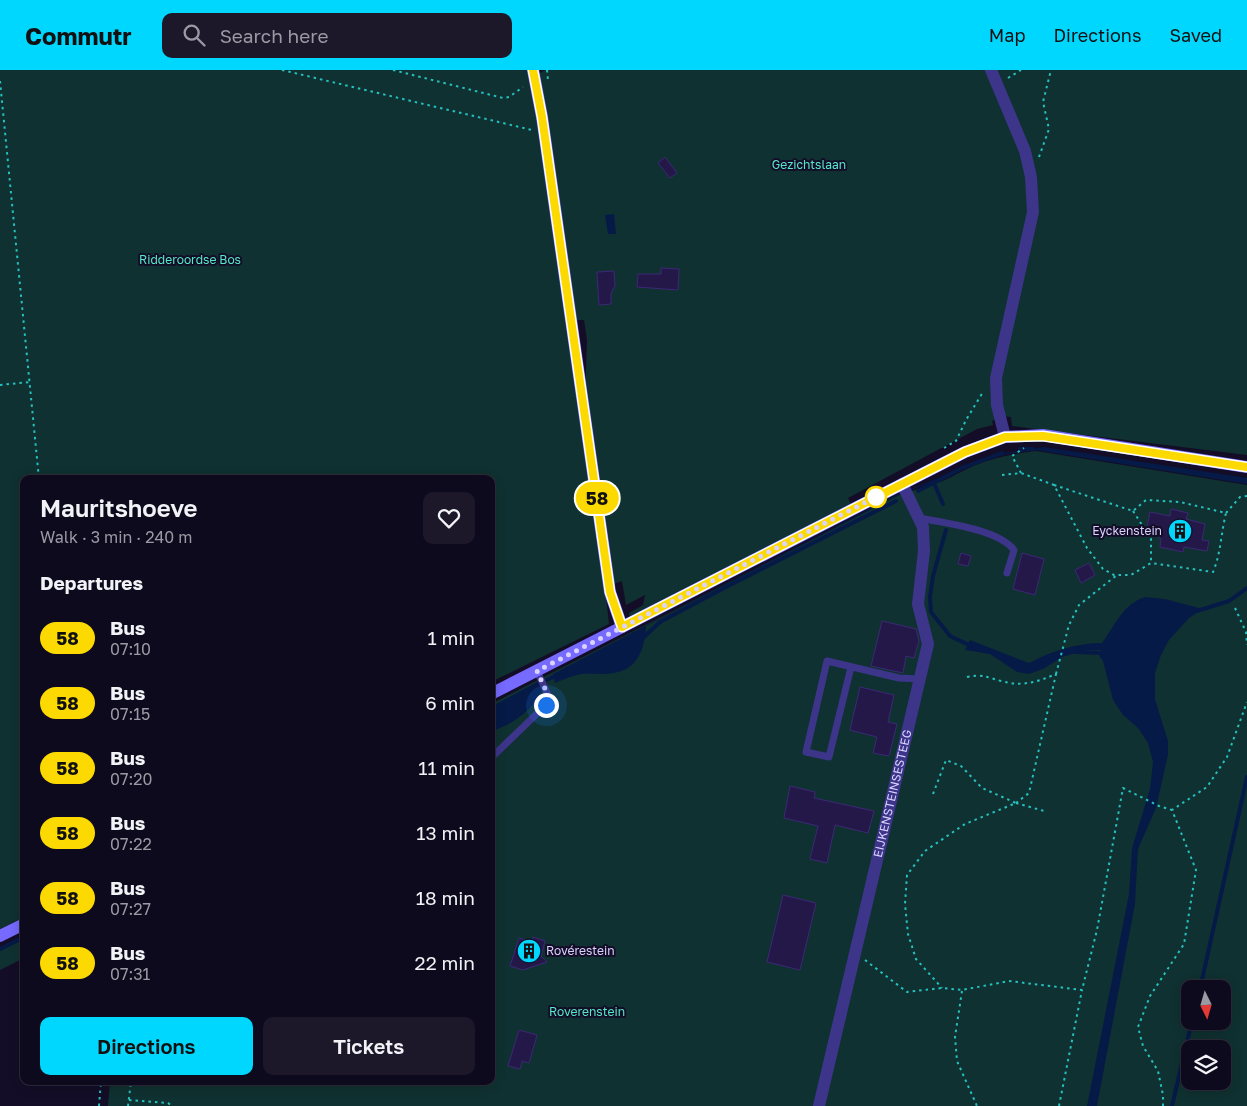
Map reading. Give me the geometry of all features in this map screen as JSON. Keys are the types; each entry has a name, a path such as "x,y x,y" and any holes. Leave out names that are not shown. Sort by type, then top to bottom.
{"street":[{"path":"991,70 1026,151 1031,178 1033,212 996,378 997,405 1005,437"},
{"path":"533,73 544,132 610,592 622,627"},
{"path":"495,692 965,452 1005,437 1043,436 1247,467"},
{"name":"EIJKENSTEINSESTEEG","path":"819,1106 928,644 918,604 924,551 923,527 902,484"},
{"path":"0,936 20,926"}],"lane":[{"path":"919,518 980,531 1009,544 1014,550 1007,573"},
{"path":"851,667 829,757 806,752 827,661 899,678 920,679"},
{"path":"495,754 546,705 548,695 537,671"}],"path":[{"path":"282,70 544,132"},
{"path":"393,70 503,98 517,92 533,73"},
{"path":"997,84 1021,70"},
{"path":"1031,178 1049,129 1043,102 1051,70"},
{"path":"0,81 39,475"},
{"path":"939,450 956,441 966,420 988,384 996,378"},
{"path":"0,385 30,382"},
{"path":"1021,473 1012,456 1043,436"},
{"path":"1002,475 1021,473 1133,511 1151,539 1151,564"},
{"path":"1054,485 1087,548 1103,569 1117,575 1131,575 1151,564 1213,572 1220,556 1220,533 1226,512 1240,497 1247,496"},
{"path":"1133,511 1146,500 1180,502 1226,512"},
{"path":"942,988 916,959 908,934 904,904 907,875 925,851 965,824 1016,803 1029,792 1061,648 1068,625 1078,605 1117,575"},
{"path":"1235,608 1246,632 1247,645"},
{"path":"967,677 981,674 1002,682 1032,684 1056,674"},
{"path":"1172,810 1207,787 1227,757 1247,702"},
{"path":"933,794 946,760 961,766 982,788 1016,803 1044,811"},
{"path":"1059,1106 1082,990 1097,930 1123,788 1159,806 1172,810"},
{"path":"1163,1106 1163,1095 1158,1071 1143,1046 1138,1027 1150,996 1184,944 1196,870 1172,810"},
{"path":"855,953 908,992 942,988 962,990 1009,981 1082,990"},
{"path":"962,990 955,1037 958,1061 977,1106"},
{"path":"98,1106 101,1085"},
{"path":"128,1106 130,1085"},
{"path":"129,1100 168,1103 172,1106"}],"green space":[{"path":"0,70 531,70 533,77 545,70 1247,70 1247,455 1012,426 1011,417 1002,416 992,421 993,425 977,429 848,498 855,513 631,628 629,613 643,605 645,595 626,605 622,581 605,587 609,624 495,680 495,475 20,475 20,919 0,929","holes":["568,320 584,320 587,340 584,429"]},
{"name":"Eyckenstein","path":"1036,451 1247,485 1247,1106 108,1106 110,1085 495,1085 495,702 899,495 943,481 986,461"},
{"path":"20,941 20,960 0,970 0,951"}],"water":[{"path":"614,214 616,234 608,234 605,215"},
{"path":"1044,447 1247,478 1247,484 1036,450 1007,454 983,461 899,495 646,626 642,650 634,663 622,671 609,674 581,674 555,683 553,674 898,494 985,459 1006,453"},
{"path":"1145,597 1165,599 1203,609 1189,618 1169,640 1161,655 1155,673 1155,699 1168,741 1168,755 1156,808 1138,849 1135,904 1097,1106 1087,1106 1129,894 1132,848 1150,789 1153,762 1148,743 1138,728 1123,715 1113,700 1103,661 1099,656 1101,650 1086,650 1062,657 1043,669 1029,674 1017,672 990,654 965,650 970,640 1029,663 1064,648 1102,643 1125,610 1137,600"},
{"path":"539,681 543,688 534,703 522,715 507,725 495,730 495,705"}],"building":[{"path":"665,157 677,173 670,178 658,163"},
{"path":"661,268 679,269 678,290 637,287 638,274 661,274"},
{"path":"614,271 615,286 611,293 611,304 599,305 597,272"},
{"name":"Eyckenstein","path":"1171,509 1188,513 1186,519 1205,524 1202,540 1209,541 1207,551 1184,547 1183,552 1160,547 1161,540 1155,530 1147,528 1150,512 1170,516"},
{"path":"961,553 971,556 968,566 958,564"},
{"path":"1022,553 1044,559 1035,595 1013,589"},
{"path":"1089,563 1095,575 1081,583 1075,570"},
{"path":"882,621 916,629 919,641 914,658 906,656 903,673 871,666"},
{"path":"860,687 894,695 888,722 897,724 889,756 873,753 877,737 850,730"},
{"path":"790,786 815,792 814,798 874,811 868,833 835,825 827,863 810,859 818,826 784,818"},
{"path":"783,895 816,903 800,970 767,962"},
{"name":"Rovérestein","path":"533,937 545,941 541,956 547,962 523,970 510,966 519,938 531,942"},
{"path":"519,1030 537,1035 529,1063 522,1061 520,1069 508,1066"}],"waterway":[{"path":"1020,449 1033,449"},
{"path":"918,491 962,468 1002,453"},
{"path":"934,483 943,504"},
{"path":"644,637 660,622 896,501"},
{"path":"946,530 933,576 930,597 931,612 950,636 971,646"},
{"path":"1197,611 1229,601 1247,588"},
{"path":"1076,652 1104,653"},
{"path":"542,682 558,675"},
{"path":"1202,980 1247,777"},
{"path":"0,949 20,939"},
{"path":"1172,1106 1190,1030"}],"bus line":[{"name":"58","path":"533,70 542,117 610,592 616,616 622,627 965,452 1005,437 1056,437 1247,467"}],"place":[{"name":"Eyckenstein","path":"1180,531"},
{"name":"Rovérestein","path":"529,951"}],"route":[{"path":"546,705 548,695 537,671 876,497"}],"park label":[{"name":"Gezichtslaan","path":"809,165"},
{"name":"Ridderoordse Bos","path":"190,260"},
{"name":"Roverenstein","path":"587,1012"}]}
